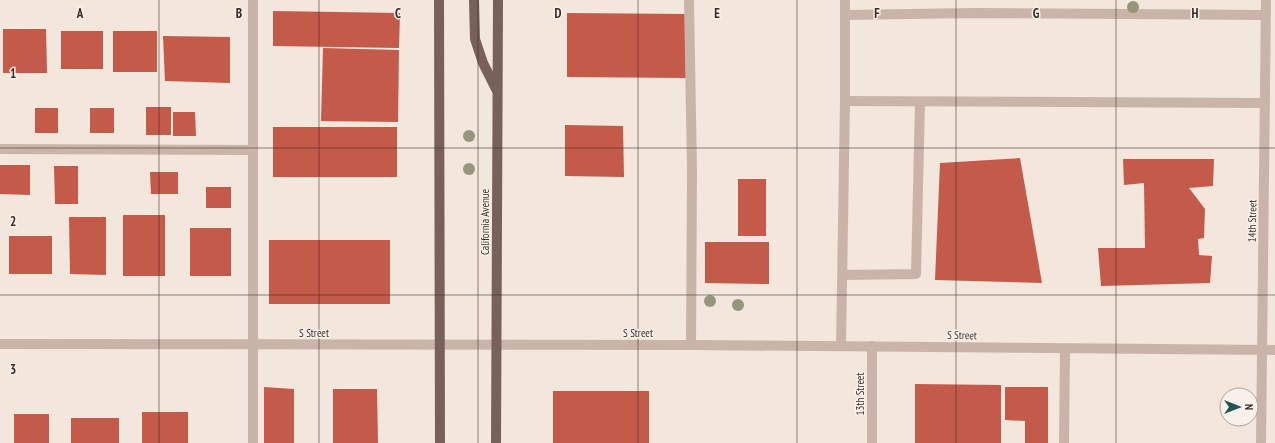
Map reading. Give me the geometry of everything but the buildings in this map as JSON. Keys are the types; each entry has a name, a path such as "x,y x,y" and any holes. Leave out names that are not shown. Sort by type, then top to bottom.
{"main road":[{"path":"439,0 441,345 440,443"},
{"path":"474,0 475,39 483,63 497,91"},
{"name":"California Avenue","path":"496,443 498,0"}],"street":[{"path":"253,0 253,443"},
{"path":"689,0 692,171 691,345"},
{"path":"841,346 845,101 844,0"},
{"name":"14th Street","path":"1261,443 1266,0"},
{"path":"845,15 983,13 1266,15"},
{"path":"845,101 1265,103"},
{"path":"843,275 916,274 920,102"},
{"path":"0,148 253,150"},
{"name":"S Street","path":"0,344 497,344 1275,350"},
{"name":"13th Street","path":"872,346 872,443"},
{"path":"1064,443 1065,349"}]}
